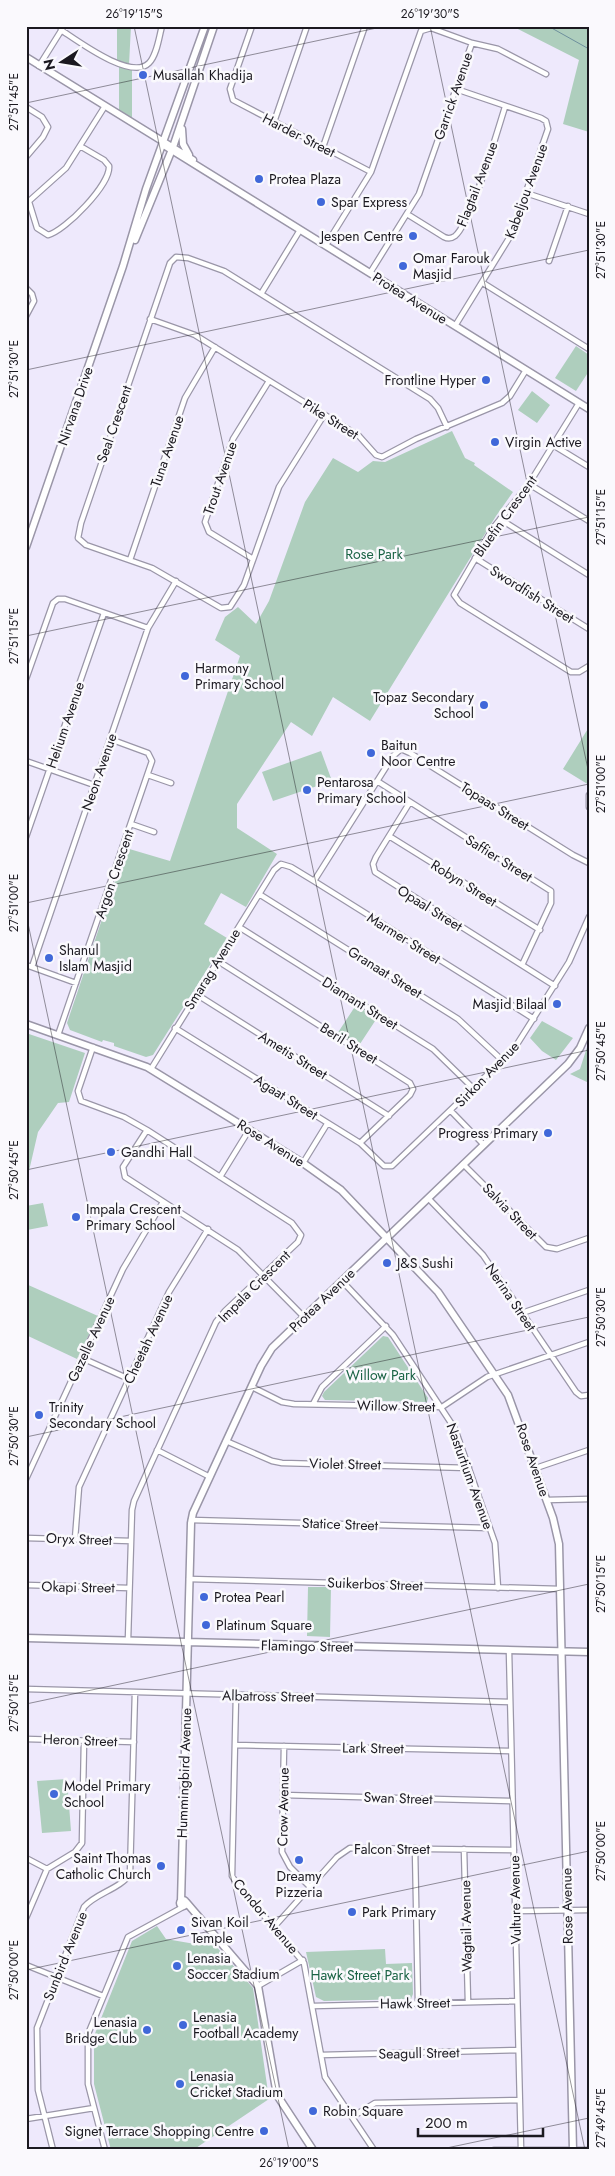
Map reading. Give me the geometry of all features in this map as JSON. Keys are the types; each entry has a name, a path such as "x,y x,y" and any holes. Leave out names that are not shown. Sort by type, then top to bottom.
{"street":[{"path":"39,66 63,28 102,56 137,68 146,65 152,59 162,26"},
{"name":"Nirvana Drive","path":"26,547 123,266 146,189 205,26"},
{"name":"Nirvana Drive","path":"123,266 172,149 214,26"},
{"name":"Harder Street","path":"252,26 231,85 230,96 236,102 371,172"},
{"path":"274,122 307,26"},
{"path":"323,147 365,26"},
{"name":"Garrick Avenue","path":"326,245 371,172 421,30 431,28 472,43 420,191 370,273"},
{"path":"472,43 498,49 546,74"},
{"name":"Protea Avenue","path":"26,58 589,409"},
{"path":"456,89 505,107"},
{"path":"80,146 104,160 109,168 108,174 93,198 58,231 48,235 37,228 27,202 61,174 104,106"},
{"path":"26,107 42,117 48,127 44,137 26,157"},
{"name":"Kabeljou Avenue","path":"455,326 483,284 509,239 547,132 548,126 545,120 505,107"},
{"name":"Flagtail Avenue","path":"407,214 444,237 449,239 456,236 470,208 505,107"},
{"path":"184,116 181,137 184,148 191,158"},
{"name":"Protea Avenue","path":"172,149 191,158 232,187"},
{"path":"526,192 589,214"},
{"path":"548,261 568,206"},
{"path":"261,294 300,230"},
{"name":"Seal Crescent","path":"324,415 279,486 242,590 234,603 226,609 214,605 152,568 81,542 78,532 170,262 176,257 182,256 218,268 430,398 438,408 447,427"},
{"path":"483,284 589,349"},
{"path":"26,288 32,294 34,301 26,316"},
{"name":"Pike Street","path":"150,319 188,331 359,436 376,455 382,457 416,439 505,401 526,370"},
{"name":"Tuna Avenue","path":"130,560 185,398 215,348"},
{"name":"Trout Avenue","path":"253,559 209,532 205,522 233,439 268,381"},
{"name":"Bluefin Crescent","path":"579,403 529,484 500,519 454,595 458,602 571,672 579,672 589,666"},
{"path":"553,445 589,467"},
{"path":"529,484 589,521"},
{"path":"500,519 589,574"},
{"name":"Swordfish Street","path":"475,558 589,629"},
{"name":"Neon Avenue","path":"29,966 148,628 176,581"},
{"path":"26,679 56,600 66,599 148,628"},
{"name":"Helium Avenue","path":"26,837 104,614"},
{"name":"Argon Crescent","path":"58,1035 152,761 150,754 110,739"},
{"name":"Topaas Street","path":"377,782 395,753 401,750 589,863"},
{"path":"26,761 94,785"},
{"path":"148,775 171,783"},
{"path":"314,881 377,782"},
{"name":"Saffier Street","path":"377,782 550,890 552,899 540,930 522,965"},
{"path":"589,795 589,807"},
{"name":"Opaal Street","path":"410,802 374,862 373,867 376,874 555,986"},
{"path":"131,824 154,832"},
{"name":"Robyn Street","path":"389,836 540,930"},
{"name":"Marmer Street","path":"274,870 279,865 286,864 534,1019"},
{"name":"Smarag Avenue","path":"151,1069 274,870"},
{"name":"Granaat Street","path":"259,894 458,1019 503,1061"},
{"name":"Sirkon Avenue","path":"394,1165 516,1048 569,962 589,917"},
{"name":"Diamant Street","path":"239,927 434,1049 474,1089"},
{"name":"Beril Street","path":"218,961 409,1081 412,1085 412,1093 360,1143"},
{"path":"29,966 76,983"},
{"name":"Ametis Street","path":"196,994 388,1116"},
{"name":"Rose Avenue","path":"26,1024 151,1069 338,1187 443,1298 512,1403 547,1500 558,1538 574,2149"},
{"name":"Agaat Street","path":"175,1028 360,1143 384,1166 394,1165"},
{"name":"Protea Avenue","path":"188,1643 191,1520 226,1441 270,1351 572,1060 589,1028"},
{"name":"Impala Crescent","path":"93,1047 78,1091 79,1100 124,1117 147,1130 292,1223 300,1231 301,1237 298,1242 225,1310 216,1322 132,1506 128,1640"},
{"path":"451,1111 484,1145"},
{"path":"303,1164 327,1124"},
{"path":"147,1130 126,1163 123,1172 127,1179 208,1229 238,1250 304,1318"},
{"path":"220,1177 249,1130"},
{"name":"Salvia Street","path":"463,1164 546,1247 557,1248 589,1238"},
{"name":"Nerina Street","path":"428,1198 483,1255 579,1395 589,1395"},
{"name":"Gazelle Avenue","path":"26,1479 123,1269 163,1202"},
{"name":"Cheetah Avenue","path":"75,1540 79,1487 170,1292 208,1229"},
{"name":"Nasturtium Avenue","path":"342,1281 386,1326 442,1407 457,1433 496,1547 498,1588"},
{"path":"522,1313 589,1290"},
{"path":"314,1404 322,1387 386,1326"},
{"name":"Willow Street","path":"252,1387 285,1402 442,1407 494,1374 589,1342"},
{"path":"82,1358 129,1379"},
{"name":"Violet Street","path":"226,1441 272,1461 282,1463 469,1468"},
{"path":"157,1450 210,1477"},
{"path":"536,1468 589,1450"},
{"path":"547,1500 589,1499"},
{"name":"Statice Street","path":"191,1520 489,1528"},
{"name":"Oryx Street","path":"26,1538 131,1541"},
{"name":"Suikerbos Street","path":"189,1579 560,1589"},
{"name":"Okapi Street","path":"26,1585 129,1588"},
{"name":"Flamingo Street","path":"26,1638 589,1652"},
{"name":"Hummingbird Avenue","path":"183,1903 181,1887 188,1643"},
{"name":"Vulture Avenue","path":"509,1650 521,2149"},
{"name":"Albatross Street","path":"26,1689 510,1702"},
{"name":"Sunbird Avenue","path":"53,2150 38,2084 37,2028 84,1907 91,1900 122,1882 130,1874 135,1692"},
{"name":"Condor Avenue","path":"236,1695 232,1876 302,1960 313,2006 325,2077 374,2150"},
{"name":"Heron Street","path":"26,1739 134,1742"},
{"path":"26,1918 27,1911 47,1869 75,1852 82,1843 84,1741"},
{"name":"Lark Street","path":"235,1745 511,1751"},
{"name":"Crow Avenue","path":"284,1746 283,1855 290,1867 310,1887"},
{"name":"Swan Street","path":"283,1795 512,1801"},
{"name":"Falcon Street","path":"274,1927 346,1849 361,1847 514,1850"},
{"path":"414,1848 418,2003"},
{"name":"Wagtail Avenue","path":"464,1849 468,2002"},
{"path":"26,1858 47,1869"},
{"path":"105,2150 88,2084 88,2037 128,1938 174,1911 183,1903 196,1914 258,1986 277,2095 313,2150"},
{"path":"515,1911 589,1910"},
{"path":"258,1986 302,1960"},
{"path":"26,1965 103,1996"},
{"name":"Hawk Street","path":"313,2006 517,2001"},
{"name":"Seagull Street","path":"321,2055 518,2050"},
{"path":"352,2118 375,2103 519,2100"},
{"path":"26,2119 94,2108"},
{"path":"494,2150 589,2150"}],"green space":[{"path":"117,26 131,26 129,65 117,61"},
{"path":"512,26 589,26 589,132 563,124 579,60"},
{"path":"119,65 132,70 132,121 119,112"},
{"path":"576,346 589,355 589,371 576,391 555,378"},
{"path":"532,391 550,405 537,423 518,410"},
{"name":"Rose Park","path":"452,431 465,458 475,463 474,465 513,492 496,516 370,721 333,697 312,736 291,722 237,804 237,828 277,854 246,907 221,893 204,924 227,938 153,1055 146,1057 114,1046 114,1043 103,1040 102,1042 70,1030 67,1023 126,848 170,861 240,656 215,640 225,617 238,607 256,624 269,601 305,502 333,458 358,472 373,461 385,462"},
{"path":"589,727 589,785 563,769"},
{"path":"321,751 332,781 273,801 262,772"},
{"path":"356,1005 377,1018 358,1047 337,1034"},
{"path":"542,1021 573,1038 556,1060 542,1051 530,1038"},
{"path":"26,1033 85,1053 69,1102 58,1103 38,1132 26,1184"},
{"path":"589,1041 589,1083 570,1074 580,1069"},
{"path":"43,1203 48,1226 27,1230 26,1206"},
{"path":"26,1284 98,1316 77,1359 26,1335"},
{"name":"Willow Park","path":"383,1336 388,1337 428,1398 427,1402 325,1400 322,1396 324,1392"},
{"path":"308,1587 331,1587 330,1637 307,1636"},
{"path":"67,1779 71,1831 42,1833 37,1781"},
{"path":"157,1926 166,1939 195,1944 206,1935 253,1988 269,2099 193,2150 111,2150 94,2084 94,2036 132,1941"},
{"name":"Hawk Street Park","path":"385,1949 386,1964 412,1963 413,1994 411,1999 324,2001 316,1997 306,1952"}],"waterway":[{"path":"548,26 589,49"}],"place":[{"name":"Musallah Khadija","path":"143,75"},
{"name":"Protea Plaza","path":"259,179"},
{"name":"Spar Express","path":"321,202"},
{"name":"Jespen Centre","path":"413,236"},
{"name":"Omar Farouk Masjid","path":"403,266"},
{"name":"Frontline Hyper","path":"486,380"},
{"name":"Virgin Active","path":"495,442"},
{"name":"Harmony Primary School","path":"185,676"},
{"name":"Topaz Secondary School","path":"484,705"},
{"name":"Baitun Noor Centre","path":"371,753"},
{"name":"Pentarosa Primary School","path":"307,790"},
{"name":"Shanul Islam Masjid","path":"49,958"},
{"name":"Masjid Bilaal","path":"557,1004"},
{"name":"Progress Primary","path":"548,1133"},
{"name":"Gandhi Hall","path":"111,1152"},
{"name":"Impala Crescent Primary School","path":"76,1217"},
{"name":"J&S Sushi","path":"387,1263"},
{"name":"Trinity Secondary School","path":"39,1415"},
{"name":"Protea Pearl","path":"204,1597"},
{"name":"Platinum Square","path":"206,1625"},
{"name":"Model Primary School","path":"54,1794"},
{"name":"Dreamy Pizzeria","path":"299,1860"},
{"name":"Saint Thomas Catholic Church","path":"161,1866"},
{"name":"Park Primary","path":"352,1912"},
{"name":"Sivan Koil Temple","path":"181,1930"},
{"name":"Lenasia Soccer Stadium","path":"177,1966"},
{"name":"Lenasia Football Academy","path":"183,2025"},
{"name":"Lenasia Bridge Club","path":"147,2030"},
{"name":"Lenasia Cricket Stadium","path":"180,2084"},
{"name":"Robin Square","path":"313,2111"},
{"name":"Signet Terrace Shopping Centre","path":"264,2131"}]}
